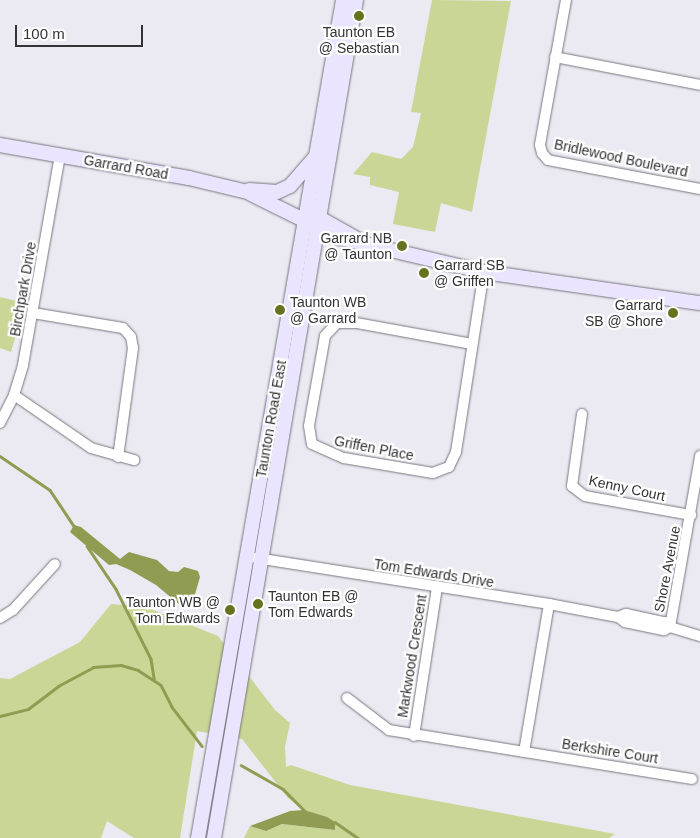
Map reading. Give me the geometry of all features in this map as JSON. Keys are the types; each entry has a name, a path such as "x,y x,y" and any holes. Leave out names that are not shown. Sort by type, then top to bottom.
{"main road":[{"name":"Taunton Road East","path":"214,838 252,557 311,272 315,157 343,0"},
{"name":"Taunton Road East","path":"198,838 252,557 312,219 356,0"},
{"name":"Garrard Road","path":"0,145 236,189 360,240"},
{"path":"236,189 277,192 290,186 315,157"},
{"name":"Garrard Road","path":"312,219 340,238 360,240 484,272 700,303"},
{"path":"311,272 324,246 340,238"}],"street":[{"name":"Bridlewood Boulevard","path":"566,0 540,146 548,160 700,189"},
{"path":"555,57 700,85"},
{"name":"Birchpark Drive","path":"0,424 14,395 33,314 60,155"},
{"name":"Griffen Place","path":"472,344 356,323 337,323 326,336 309,426 312,444 344,458 433,473 449,467 456,452 484,272"},
{"path":"33,314 123,328 131,337 133,348 118,457"},
{"path":"14,395 91,448 134,460"},
{"name":"Kenny Court","path":"582,414 572,486 585,496 691,515"},
{"name":"Shore Avenue","path":"670,627 700,456"},
{"name":"Tom Edwards Drive","path":"252,557 437,588 549,604 618,617 626,614 665,622 670,627 700,636"},
{"path":"0,618 13,610 55,564"},
{"name":"Markwood Crescent","path":"437,588 414,736 524,752"},
{"path":"524,752 549,604"},
{"path":"347,698 389,730 414,736"},
{"name":"Berkshire Court","path":"524,752 692,778"}],"shaded area":[{"path":"432,0 511,1 472,212 441,203 435,232 393,224 399,192 370,185 370,177 353,174 372,152 401,159 413,147 421,113 411,112"},
{"path":"0,297 25,303 11,352 0,348"},
{"path":"74,525 81,527 120,559 129,552 157,560 169,571 178,572 184,567 198,571 200,577 191,608 180,605 156,585 130,570 116,564 109,565 70,532"},
{"path":"111,604 146,607 218,636 275,710 290,723 285,747 286,767 291,765 350,785 615,834 609,838 244,838 250,826 266,831 282,824 334,830 335,823 304,810 288,798 242,739 197,731 180,838 134,838 107,821 101,838 0,838 0,678 10,679 80,642"},
{"path":"304,810 327,817 335,822 335,830 282,824 266,831 250,826 290,811"}],"waterway":[{"path":"0,456 50,490 74,526"},
{"path":"87,546 116,589 151,659 154,679"},
{"path":"0,716 28,709 58,686 93,667 121,665 138,670 161,685 172,707 202,746"},
{"path":"241,765 283,789 304,810"},
{"path":"335,822 358,838"}],"place":[{"name":"Taunton EB @ Sebastian","path":"359,16"},
{"name":"Garrard NB @ Taunton","path":"402,246"},
{"name":"Garrard SB @ Griffen","path":"424,273"},
{"name":"Taunton WB @ Garrard","path":"280,310"},
{"name":"Garrard SB @ Shore","path":"673,313"},
{"name":"Taunton EB @ Tom Edwards","path":"258,604"},
{"name":"Taunton WB @ Tom Edwards","path":"230,610"}]}
